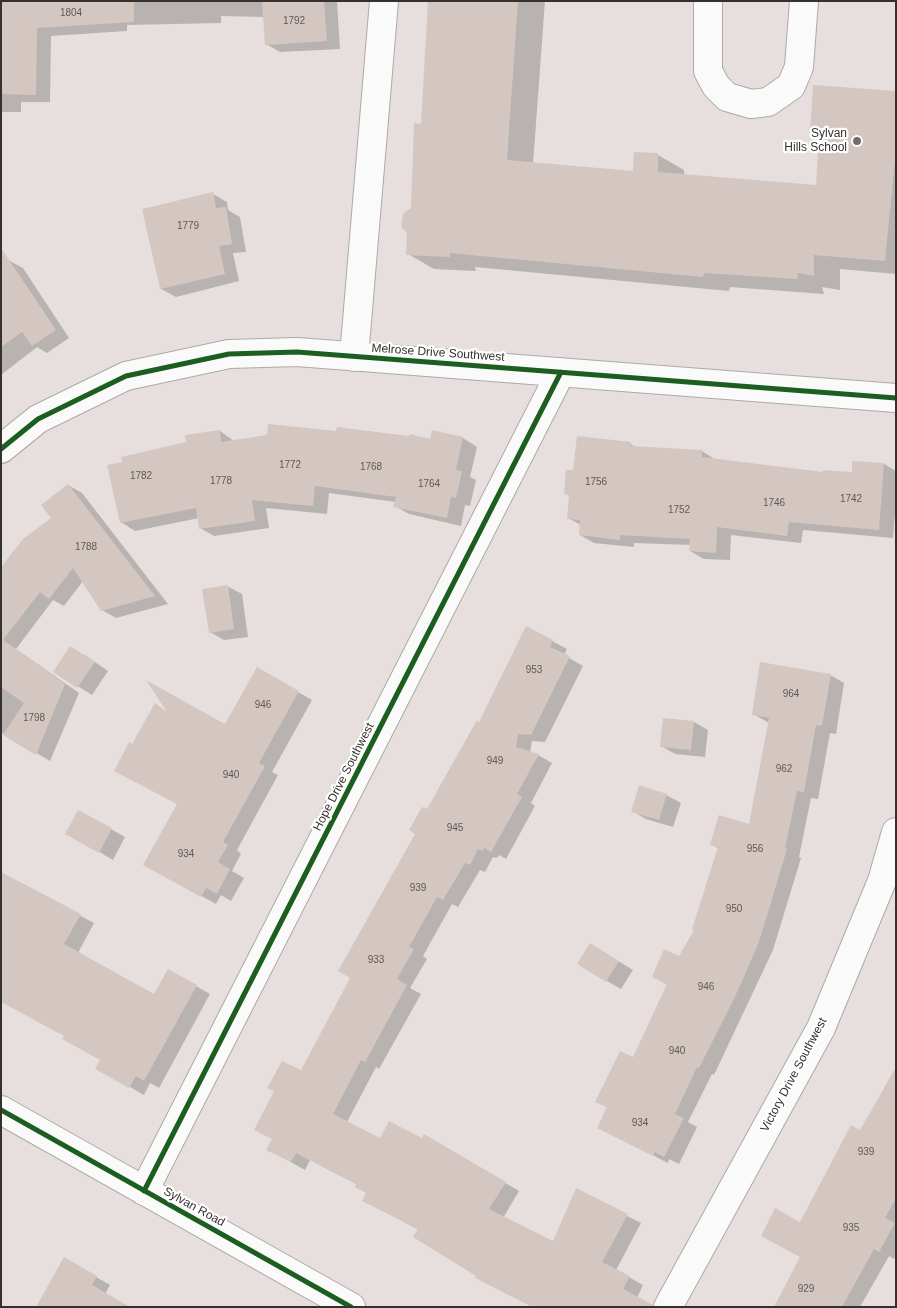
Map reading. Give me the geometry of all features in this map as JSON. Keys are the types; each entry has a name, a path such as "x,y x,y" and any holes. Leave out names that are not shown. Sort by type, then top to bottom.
{"street":[{"path":"354,357 384,1"},
{"path":"708,1 708,72 716,86 727,97 751,104 768,102 791,86 799,67 804,1"},
{"name":"Melrose Drive Southwest","path":"1,449 38,419 126,376 229,354 297,352 896,398"},
{"name":"Hope Drive Southwest","path":"144,1191 561,372"},
{"name":"Victory Drive Southwest","path":"668,1307 821,1028 882,881 896,832"},
{"name":"Sylvan Road","path":"1,1110 351,1307"}],"building":[{"path":"1,1 134,1 134,22 37,28 36,95 1,94"},
{"path":"262,1 324,1 327,41 265,45"},
{"name":"Sylvan Hills School","path":"428,1 518,1 507,160 633,171 634,152 658,153 658,172 816,185 819,134 810,133 813,85 896,91 896,150 885,261 814,255 814,276 797,273 798,279 704,273 703,277 450,253 450,257 406,255 407,233 401,227 403,214 411,208 414,123 421,124"},
{"path":"213,192 216,208 226,207 232,244 219,246 225,274 160,289 142,209"},
{"path":"1,248 56,330 32,346 22,332 1,347"},
{"path":"268,424 336,431 337,427 409,436 410,434 430,439 432,430 463,437 456,470 462,471 456,498 451,497 447,518 393,507 396,497 315,486 313,506 252,500 255,521 199,529 196,508 120,523 107,465 122,462 121,457 186,442 185,435 220,430 221,442 267,435"},
{"path":"577,436 631,442 630,446 702,450 702,457 823,472 823,470 852,472 852,461 884,463 879,530 789,522 787,536 717,527 716,553 689,551 690,539 620,535 620,540 579,535 580,520 567,519 569,495 564,494 566,470 573,470"},
{"path":"68,484 155,596 101,611 73,568 49,599 40,592 3,640 65,684 36,755 3,735 24,703 1,687 1,567 23,539 51,518 41,505"},
{"path":"228,585 234,629 209,633 202,589"},
{"path":"526,626 553,640 550,647 570,656 531,735 518,734 516,747 539,754 517,794 522,797 491,852 484,848 483,851 478,849 470,865 465,863 443,900 437,897 409,947 414,949 397,979 407,985 365,1062 361,1060 333,1114 380,1138 389,1121 422,1138 424,1134 506,1182 489,1209 553,1241 576,1188 628,1214 602,1262 630,1276 623,1289 653,1305 652,1307 532,1307 475,1278 476,1276 413,1237 418,1229 362,1201 366,1193 355,1187 356,1184 296,1153 291,1162 266,1150 272,1139 254,1130 274,1091 267,1088 282,1061 301,1070 350,978 338,971 415,834 409,830 422,807 427,809 477,720 479,722"},
{"path":"70,646 95,662 77,688 53,672"},
{"path":"760,662 831,674 822,726 816,725 804,792 797,791 785,848 787,849 759,942 734,999 699,1068 697,1067 675,1114 684,1118 664,1157 655,1152 653,1156 597,1128 607,1107 595,1102 620,1051 633,1057 667,984 652,977 664,949 679,956 694,930 692,929 718,847 710,845 719,815 749,824 769,718 752,715"},
{"path":"257,667 299,691 259,763 265,766 223,842 228,845 218,862 230,869 217,894 206,888 201,897 143,865 177,804 114,771 129,742 132,744 155,703 167,712 146,680 225,724"},
{"path":"663,718 694,721 691,750 660,747"},
{"path":"639,785 667,794 659,820 631,812"},
{"path":"78,810 112,828 99,853 65,834"},
{"path":"1,872 81,914 64,944 154,994 168,969 197,985 144,1081 136,1076 129,1088 95,1069 100,1060 62,1039 64,1036 1,1002"},
{"path":"590,943 619,961 606,982 577,964"},
{"path":"896,1067 896,1198 885,1218 895,1223 879,1252 874,1249 842,1307 774,1307 800,1257 761,1236 775,1208 800,1222 851,1125 860,1130"},
{"path":"64,1257 97,1276 92,1285 130,1307 36,1307"}],"cycle path":[{"path":"1,449 38,419 126,376 229,354 297,352 896,398"},
{"path":"144,1191 561,372"},
{"path":"1,1110 351,1307"}],"place":[{"name":"Sylvan Hills School","path":"857,141"}]}
